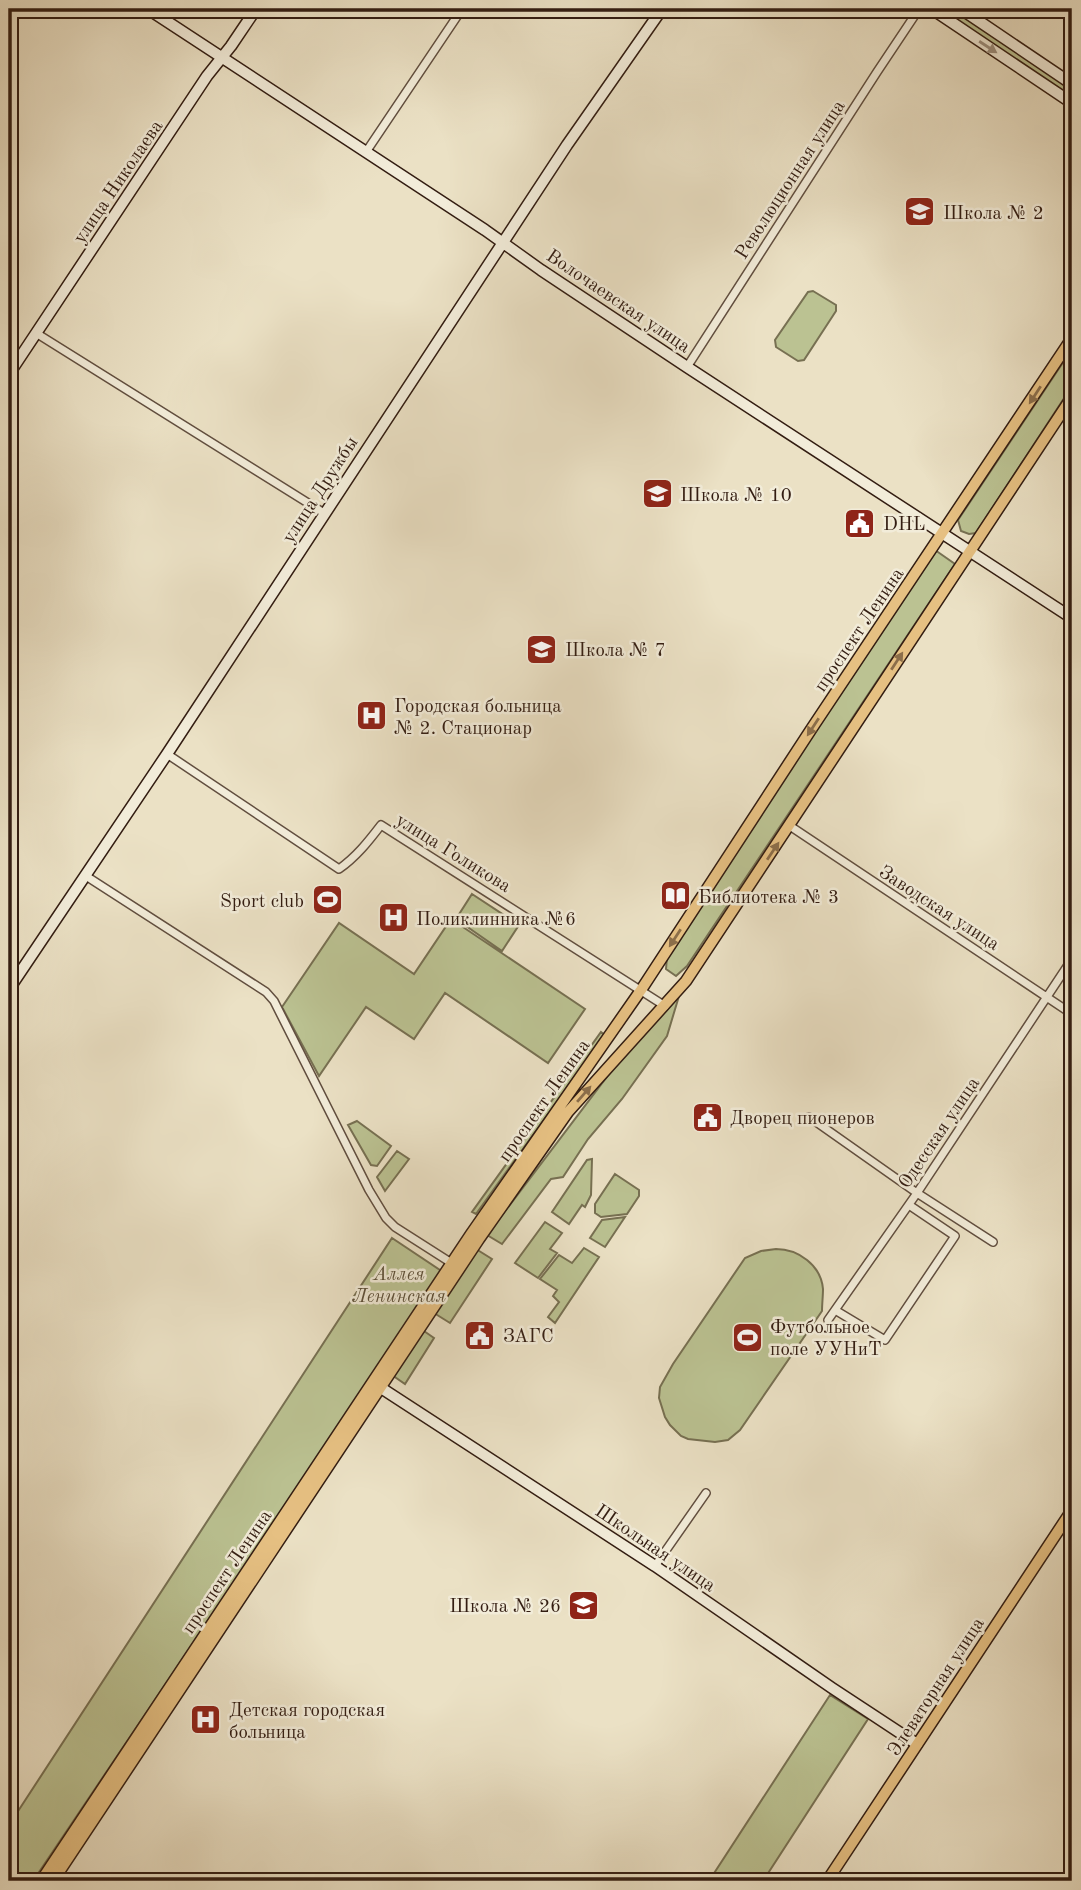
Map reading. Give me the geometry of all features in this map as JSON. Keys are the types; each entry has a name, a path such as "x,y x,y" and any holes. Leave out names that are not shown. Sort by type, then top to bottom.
{"main road":[{"name":"проспект Ленина","path":"53,1881 456,1266 1072,338"},
{"name":"проспект Ленина","path":"456,1266 568,1112 665,1006 694,969 1072,397"},
{"name":"проспект Ленина","path":"41,1881 377,1386"},
{"name":"Элеваторная улица","path":"827,1881 1072,1510"}],"street":[{"name":"Волочаевская улица","path":"148,9 503,242 687,367 1072,618"},
{"name":"улица Николаева","path":"9,374 207,76 256,9"},
{"path":"366,152 462,9"},
{"name":"улица Дружбы","path":"9,989 167,754 567,145 662,9"},
{"name":"Революционная улица","path":"687,367 919,9"},
{"path":"932,9 1072,103"},
{"path":"961,9 1072,84"},
{"path":"36,333 324,513"},
{"name":"улица Голикова","path":"167,754 338,869 363,848 381,825 665,1006"},
{"name":"Заводская улица","path":"790,826 1072,1014"},
{"path":"86,876 266,992 274,1002 369,1190 386,1218 395,1227 456,1266"},
{"name":"Одесская улица","path":"828,1320 909,1205 1072,959"},
{"path":"809,1117 917,1193 993,1242"},
{"path":"835,1310 885,1340 955,1237 909,1205"},
{"name":"Школьная улица","path":"377,1386 655,1566 917,1744"},
{"path":"655,1566 706,1493"}],"green space":[{"path":"940,9 957,9 1072,84 1072,102"},
{"path":"813,291 836,305 836,311 804,360 798,361 776,347 775,340 808,292"},
{"path":"1072,349 1072,386 976,533 961,531 958,520"},
{"path":"935,550 955,564 687,966 676,976 666,969 667,957"},
{"path":"472,894 519,925 502,951 456,919"},
{"path":"451,919 585,1009 548,1063 445,993 414,1039 366,1007 319,1076 282,1007 339,923 414,974"},
{"path":"679,996 667,1036 622,1099 588,1139 563,1177 551,1179 502,1244 487,1235 622,1057"},
{"path":"601,1032 605,1035 476,1214 472,1212"},
{"path":"357,1121 391,1146 377,1166 371,1165 348,1125"},
{"path":"397,1151 409,1159 385,1191 377,1177"},
{"path":"592,1159 591,1195 585,1207 582,1205 569,1224 552,1212 587,1160"},
{"path":"615,1174 639,1190 639,1196 627,1214 601,1217 595,1213 595,1204"},
{"path":"625,1217 605,1247 590,1238 602,1220"},
{"path":"545,1222 562,1233 550,1249 557,1253 538,1278 515,1263"},
{"name":"Аллея Ленинская","path":"392,1238 443,1272 33,1881 9,1881 9,1825"},
{"path":"584,1248 599,1257 555,1323 548,1317 559,1302 553,1296 557,1290 540,1279 559,1255 572,1263"},
{"path":"476,1249 492,1259 450,1323 434,1313"},
{"name":"Футбольное поле УУНиТ","path":"776,1249 800,1255 813,1266 823,1289 822,1311 740,1430 728,1440 715,1442 681,1436 665,1417 659,1398 660,1387 745,1258 761,1251"},
{"path":"421,1329 434,1338 405,1384 392,1375"},
{"path":"830,1695 868,1719 763,1881 709,1881"}],"place":[{"name":"Школа № 2","path":"920,212"},
{"name":"Школа № 10","path":"657,494"},
{"name":"DHL","path":"860,523"},
{"name":"Школа № 7","path":"542,649"},
{"name":"Городская больница № 2. Стационар","path":"371,716"},
{"name":"Библиотека № 3","path":"675,896"},
{"name":"Sport club","path":"327,900"},
{"name":"Поликлинника №6","path":"393,918"},
{"name":"Дворец пионеров","path":"707,1117"},
{"name":"ЗАГС","path":"480,1335"},
{"name":"Футбольное поле УУНиТ","path":"747,1337"},
{"name":"Школа № 26","path":"584,1605"},
{"name":"Детская городская больница","path":"206,1720"}]}
